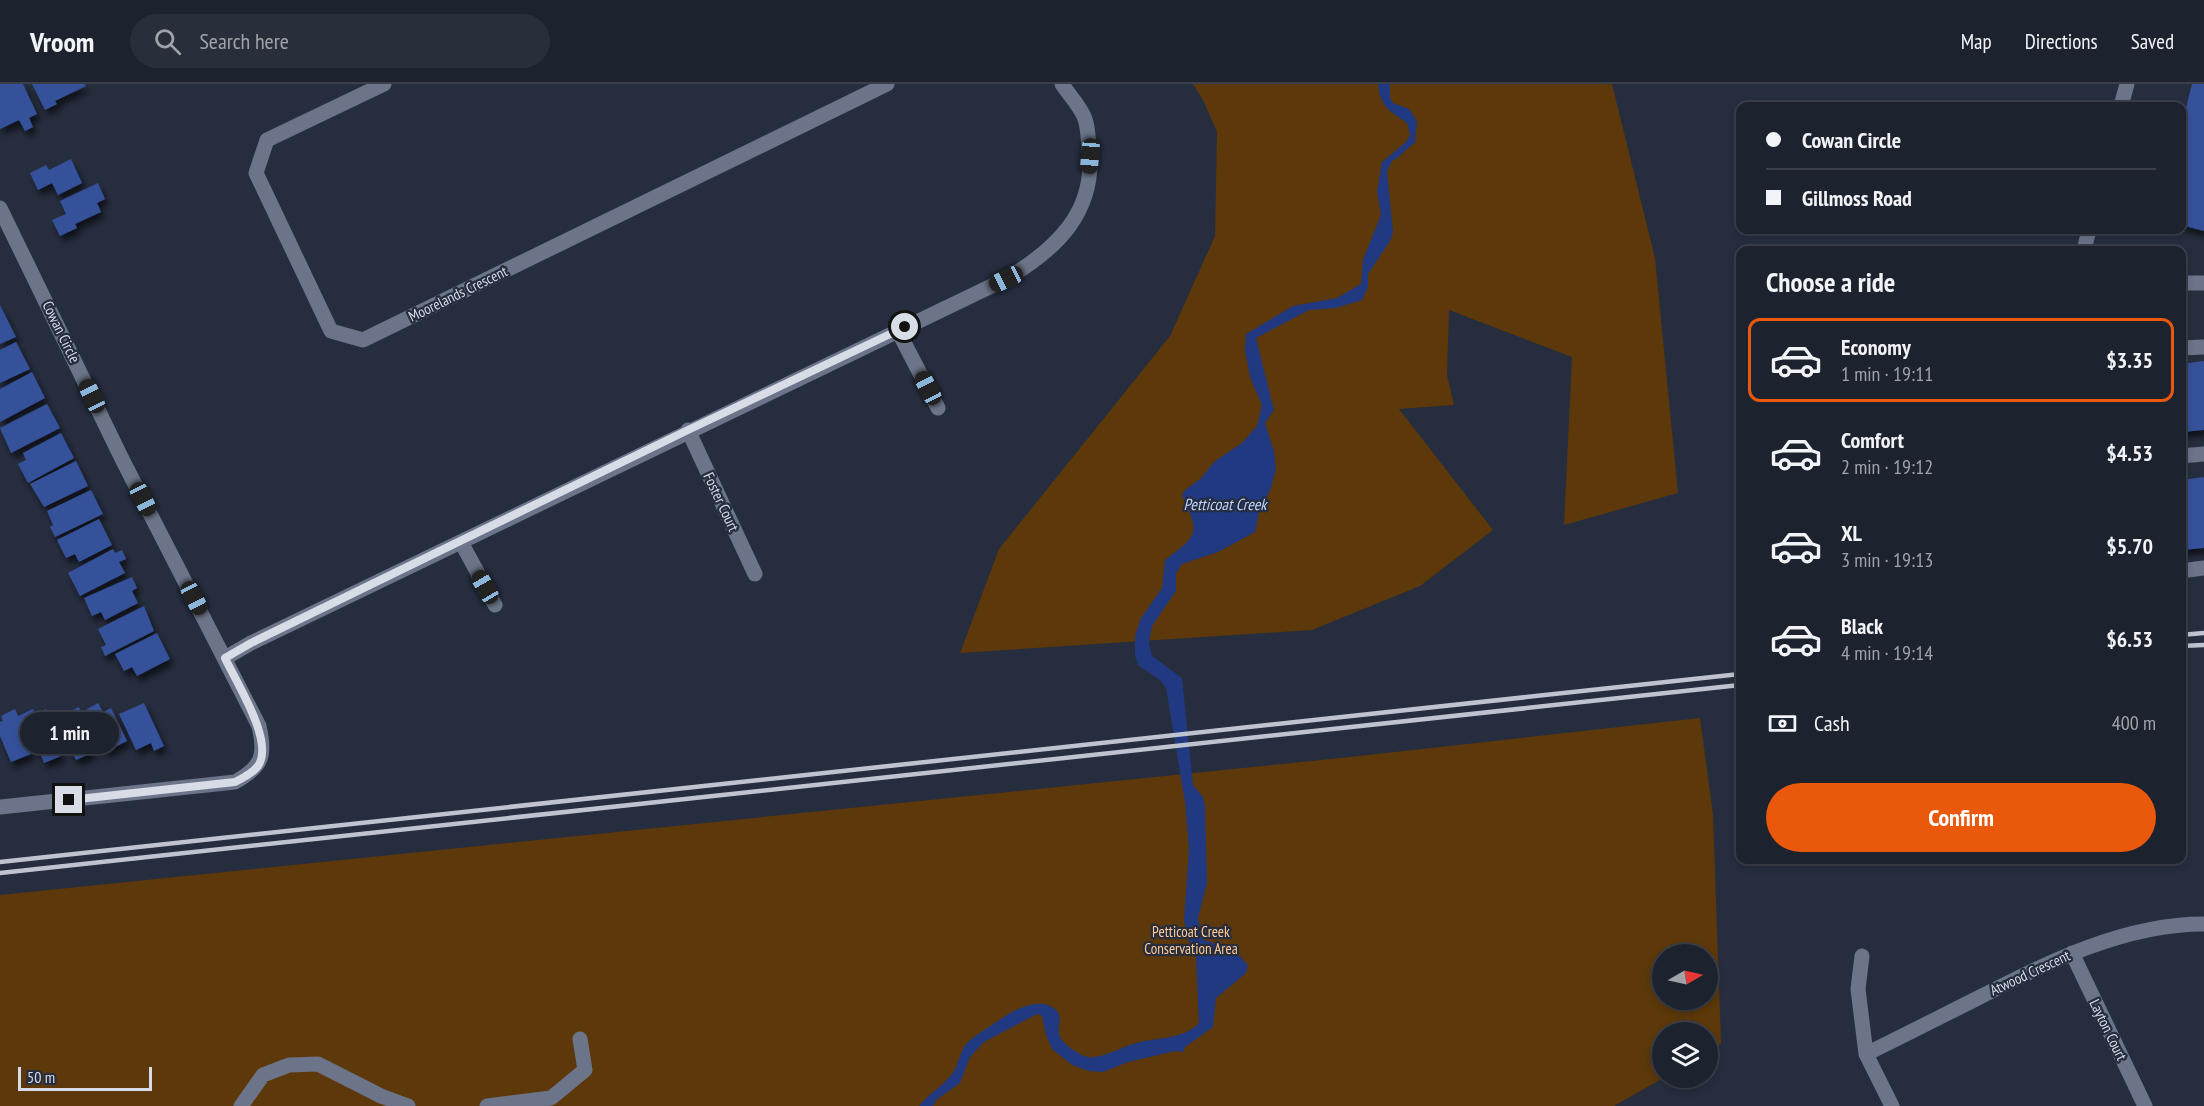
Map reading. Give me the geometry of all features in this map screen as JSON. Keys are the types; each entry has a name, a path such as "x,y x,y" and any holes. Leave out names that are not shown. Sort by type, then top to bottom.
{"street":[{"name":"Moorelands Crescent","path":"384,84 267,140 256,173 331,331 363,340 887,84"},
{"path":"225,658 251,643 688,430 1006,279 1034,263 1059,240 1074,219 1086,194 1090,156 1085,119 1062,84"},
{"path":"2122,102 2127,84"},
{"name":"Cowan Circle","path":"0,208 122,459 259,726 262,738 260,764 250,774 235,782 0,807"},
{"path":"2186,283 2204,283"},
{"path":"898,331 938,408"},
{"path":"2186,348 2204,347"},
{"name":"Foster Court","path":"688,430 755,574"},
{"path":"2186,456 2204,454"},
{"path":"461,542 495,606"},
{"path":"2186,570 2204,568"},
{"name":"Atwood Crescent","path":"1866,1054 2010,981 2072,953 2138,932 2204,924"},
{"name":"Layton Court","path":"2072,953 2145,1106"},
{"path":"1862,956 1857,988 1866,1054 1892,1106"},
{"path":"487,1106 552,1098 585,1070 580,1039"},
{"path":"241,1106 263,1075 289,1065 318,1064 381,1096 408,1106"}],"green space":[{"path":"1193,84 1612,84 1655,258 1678,493 1564,525 1572,357 1449,310 1447,375 1454,405 1399,409 1493,530 1420,586 1312,630 960,653 999,549 1170,336 1215,236 1217,132"},
{"name":"Petticoat Creek Conservation Area","path":"1700,718 1713,814 1718,944 1652,944 1652,1010 1718,1010 1718,958 1721,1044 1718,1046 1718,1022 1652,1022 1652,1084 1614,1106 0,1106 0,895 1350,757"}],"water":[{"name":"Petticoat Creek","path":"1378,84 1390,84 1390,98 1393,103 1409,109 1417,121 1415,143 1392,161 1387,171 1393,232 1390,241 1368,274 1368,287 1362,300 1336,308 1309,310 1256,338 1274,410 1265,423 1274,451 1276,468 1271,488 1259,513 1255,532 1218,552 1182,564 1176,573 1176,591 1152,626 1149,643 1152,656 1182,678 1193,785 1203,797 1205,807 1207,883 1198,918 1202,939 1235,951 1248,965 1246,973 1216,998 1213,1027 1185,1047 1183,1052 1175,1051 1128,1062 1103,1072 1089,1071 1072,1065 1052,1049 1042,1016 1037,1014 984,1042 970,1057 960,1083 936,1100 933,1106 919,1106 952,1074 970,1040 1001,1018 1030,1005 1048,1005 1056,1010 1060,1018 1060,1038 1072,1049 1088,1057 1101,1056 1144,1041 1181,1034 1199,1023 1196,958 1187,936 1184,919 1189,849 1185,802 1166,688 1160,680 1139,666 1135,656 1135,636 1141,618 1162,588 1165,560 1184,545 1193,533 1192,519 1182,496 1184,491 1201,478 1215,461 1242,443 1257,426 1262,405 1250,377 1245,350 1246,334 1293,306 1337,298 1361,284 1363,260 1381,215 1377,192 1382,162 1406,142 1410,135 1407,123 1384,103"}],"building":[{"path":"0,84 23,84 37,114 29,118 33,127 25,131 19,120 0,129"},
{"path":"32,84 85,84 86,86 55,101 57,104 45,110"},
{"path":"2192,84 2204,84 2204,231 2186,226 2186,108"},
{"path":"71,159 82,183 58,195 52,183 38,190 30,173 46,165 49,170"},
{"path":"98,183 105,199 97,203 101,212 75,224 77,228 60,236 52,220 66,214 60,201"},
{"path":"0,305 16,337 0,344"},
{"path":"16,342 30,369 0,383 0,350"},
{"path":"2204,361 2204,430 2186,432 2186,363"},
{"path":"32,372 45,398 0,422 0,389"},
{"path":"47,404 60,428 11,453 0,428"},
{"path":"61,433 74,458 28,483 18,464 26,460 23,453"},
{"path":"76,461 88,486 44,507 30,484"},
{"path":"2204,477 2204,548 2186,550 2186,479"},
{"path":"91,490 103,514 55,537 50,527 53,525 47,511"},
{"path":"99,519 112,545 79,562 75,554 66,558 57,540"},
{"path":"113,549 115,553 122,550 126,559 119,562 125,573 80,596 68,573"},
{"path":"132,577 137,588 132,591 138,603 105,620 101,612 92,616 84,598"},
{"path":"144,606 154,631 105,656 101,647 106,645 98,629"},
{"path":"157,633 170,659 137,676 132,667 124,671 115,654"},
{"path":"98,703 103,712 111,708 127,741 105,752 99,738 95,740 97,743 89,747 92,753 76,760 56,718 79,707 85,721 91,718 87,709"},
{"path":"144,703 164,746 154,751 151,743 136,750 119,714"},
{"path":"15,709 18,716 33,709 35,714 46,709 62,747 58,748 61,756 44,763 38,748 34,750 31,741 26,743 31,754 11,762 0,736 0,722 3,721 1,716"}],"railway":[{"path":"2186,635 2204,633"},
{"path":"2186,646 2204,645"},
{"path":"0,862 1736,674"},
{"path":"0,873 1736,685"}],"route":[{"path":"69,800 235,782 250,774 260,764 262,738 259,726 225,658 251,643 688,430 905,327"}]}
